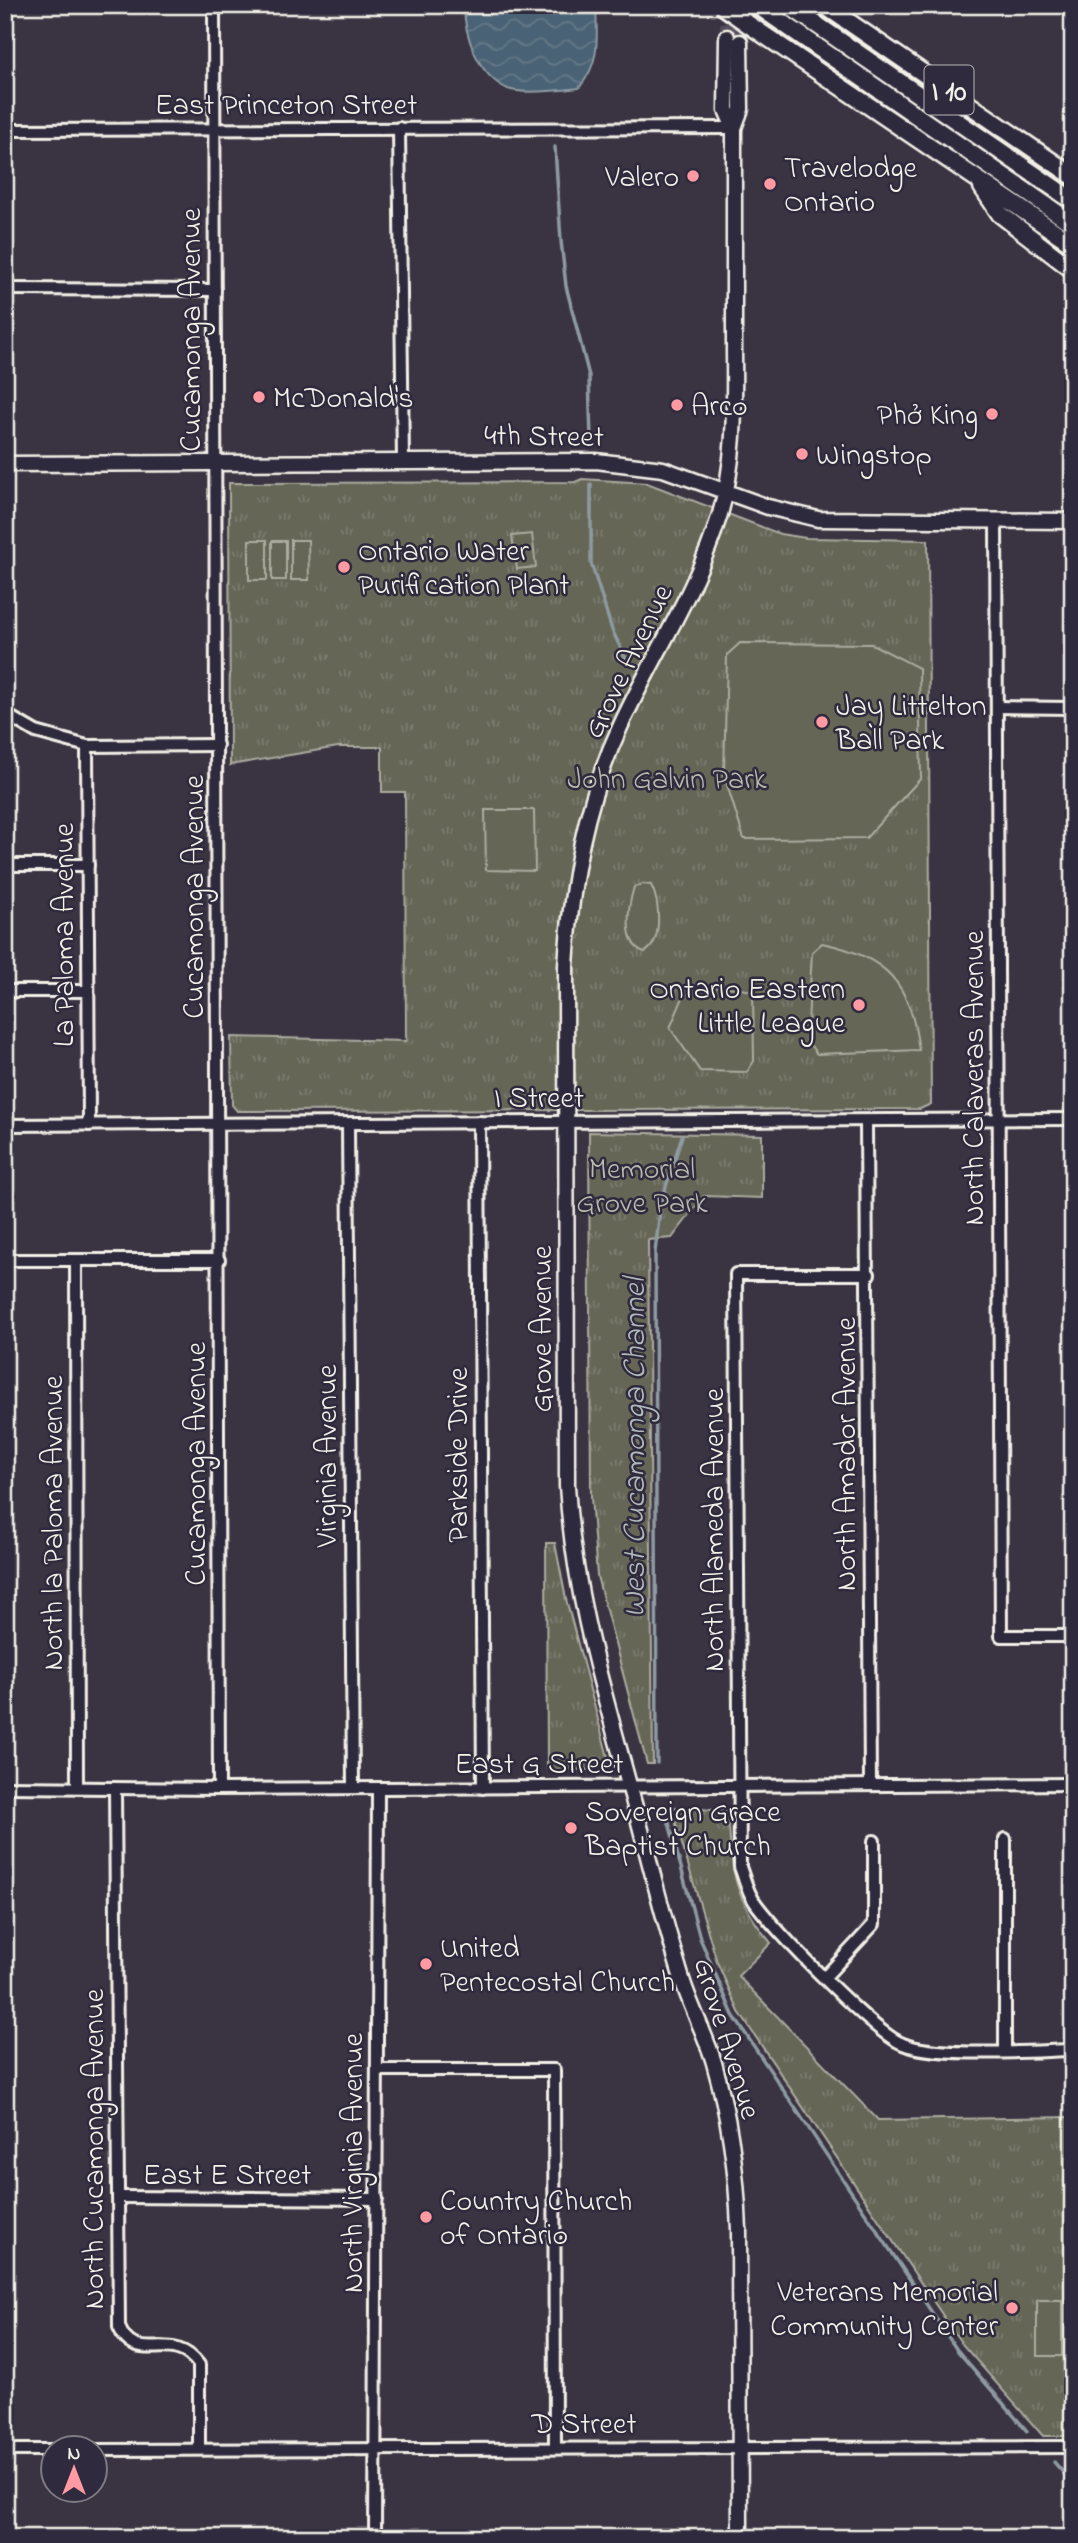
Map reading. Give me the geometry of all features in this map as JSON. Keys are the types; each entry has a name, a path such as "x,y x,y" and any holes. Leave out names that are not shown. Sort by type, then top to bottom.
{"highway":[{"name":"I 10","path":"721,5 1073,244"},
{"path":"757,5 1073,224"},
{"path":"788,5 1073,201"},
{"name":"I 10","path":"824,5 1073,176"},
{"path":"976,179 1000,214 1073,270"}],"main road":[{"name":"Grove Avenue","path":"734,39 741,109 734,128 734,419 725,491 699,572 683,609 620,726 586,820 570,901 566,966 566,1122 567,1486 571,1542 589,1642 683,1981 713,2061 729,2122 738,2187 740,2538"},
{"name":"4th Street","path":"5,464 589,461 663,469 787,513 818,519 1073,521"}],"street":[{"name":"Cucamonga Avenue","path":"214,5 219,1789"},
{"path":"399,128 403,461"},
{"name":"East Princeton Street","path":"5,130 734,128"},
{"path":"5,289 215,290"},
{"name":"North Calaveras Avenue","path":"996,521 1001,1636 1073,1636"},
{"path":"997,708 1073,708"},
{"path":"5,714 36,732 87,746 217,745"},
{"name":"La Paloma Avenue","path":"87,746 89,1125"},
{"path":"5,865 88,865"},
{"path":"5,991 88,991"},
{"name":"I Street","path":"5,1125 1073,1119"},
{"name":"Parkside Drive","path":"479,1122 483,1788"},
{"name":"North Amador Avenue","path":"866,1122 870,1785"},
{"name":"Virginia Avenue","path":"348,1124 353,1788"},
{"path":"5,1260 219,1260"},
{"name":"North la Paloma Avenue","path":"76,1260 77,1786"},
{"name":"North Alameda Avenue","path":"869,1274 736,1274 740,1867 753,1900 874,2025 903,2044 940,2050 1073,2050"},
{"name":"East G Street","path":"5,1787 219,1789 1073,1784"},
{"name":"North Cucamonga Avenue","path":"116,1788 119,2327 124,2338 134,2347 179,2347 192,2355 199,2365 199,2449"},
{"name":"North Virginia Avenue","path":"375,2538 378,1788"},
{"path":"1005,1839 1005,2051"},
{"path":"825,1977 874,1924 874,1841"},
{"path":"378,2070 554,2070 555,2447"},
{"name":"East E Street","path":"119,2197 377,2199"},
{"name":"D Street","path":"108,2450 1073,2447"},
{"path":"5,2450 38,2450"}],"green space":[{"name":"John Galvin Park","path":"582,479 647,483 780,534 806,538 928,540 931,1104 920,1109 237,1111 232,1105 231,1037 406,1041 405,792 382,792 382,747 338,747 230,765 229,483 575,482"},
{"path":"532,534 536,567 517,569 512,536"},
{"path":"249,540 267,540 267,580 249,580"},
{"path":"291,540 308,540 309,580 291,580"},
{"path":"272,541 286,541 286,580 272,580"},
{"name":"Jay Littelton Ball Park","path":"740,643 872,644 919,668 921,778 866,838 744,839 724,775 727,655"},
{"path":"485,810 534,810 535,871 486,870"},
{"path":"651,885 658,911 655,940 645,952 633,942 629,924 634,887"},
{"name":"Ontario Eastern Little League","path":"822,943 864,956 892,977 909,1007 919,1050 817,1054 807,1041 812,952"},
{"path":"722,986 753,991 754,1061 747,1072 700,1071 670,1028 684,995"},
{"name":"Memorial Grove Park","path":"589,1132 762,1135 762,1198 704,1196 672,1238 648,1240 653,1764 647,1764 597,1576 591,1497"},
{"path":"546,1543 555,1543 566,1599 609,1761 603,1770 547,1769"},
{"path":"671,1807 728,1811 736,1881 748,1910 771,1943 738,1976 878,2120 1073,2117 1073,2436 1043,2436 962,2344 739,2012 717,1962"},
{"path":"1037,2300 1062,2300 1062,2356 1037,2356"},
{"path":"1067,2464 1073,2464 1073,2538 1069,2538"}],"water":[{"path":"464,5 596,5 596,49 591,69 579,88 543,92 508,89 488,75 481,65 470,41"}],"waterway":[{"path":"555,147 566,286 589,376 591,440"},
{"name":"West Cucamonga Channel","path":"591,484 591,563 612,630 628,663"},
{"name":"West Cucamonga Channel","path":"657,1763 655,1252 661,1202 682,1136"},
{"name":"West Cucamonga Channel","path":"665,1808 700,1938 733,2015 957,2350 1027,2431"},
{"name":"West Cucamonga Channel","path":"1054,2462 1073,2484"}],"tunnel":[{"path":"727,37 728,5"},
{"path":"740,5 740,42"}],"place":[{"name":"Valero","path":"693,176"},
{"name":"Travelodge Ontario","path":"770,184"},
{"name":"McDonald's","path":"259,397"},
{"name":"Arco","path":"677,405"},
{"name":"Phở King","path":"992,414"},
{"name":"Wingstop","path":"802,454"},
{"name":"Ontario Water Purification Plant","path":"344,567"},
{"name":"Jay Littelton Ball Park","path":"822,722"},
{"name":"Ontario Eastern Little League","path":"859,1005"},
{"name":"Sovereign Grace Baptist Church","path":"571,1828"},
{"name":"United Pentecostal Church","path":"426,1964"},
{"name":"Country Church of Ontario","path":"426,2217"},
{"name":"Veterans Memorial Community Center","path":"1012,2308"}]}
